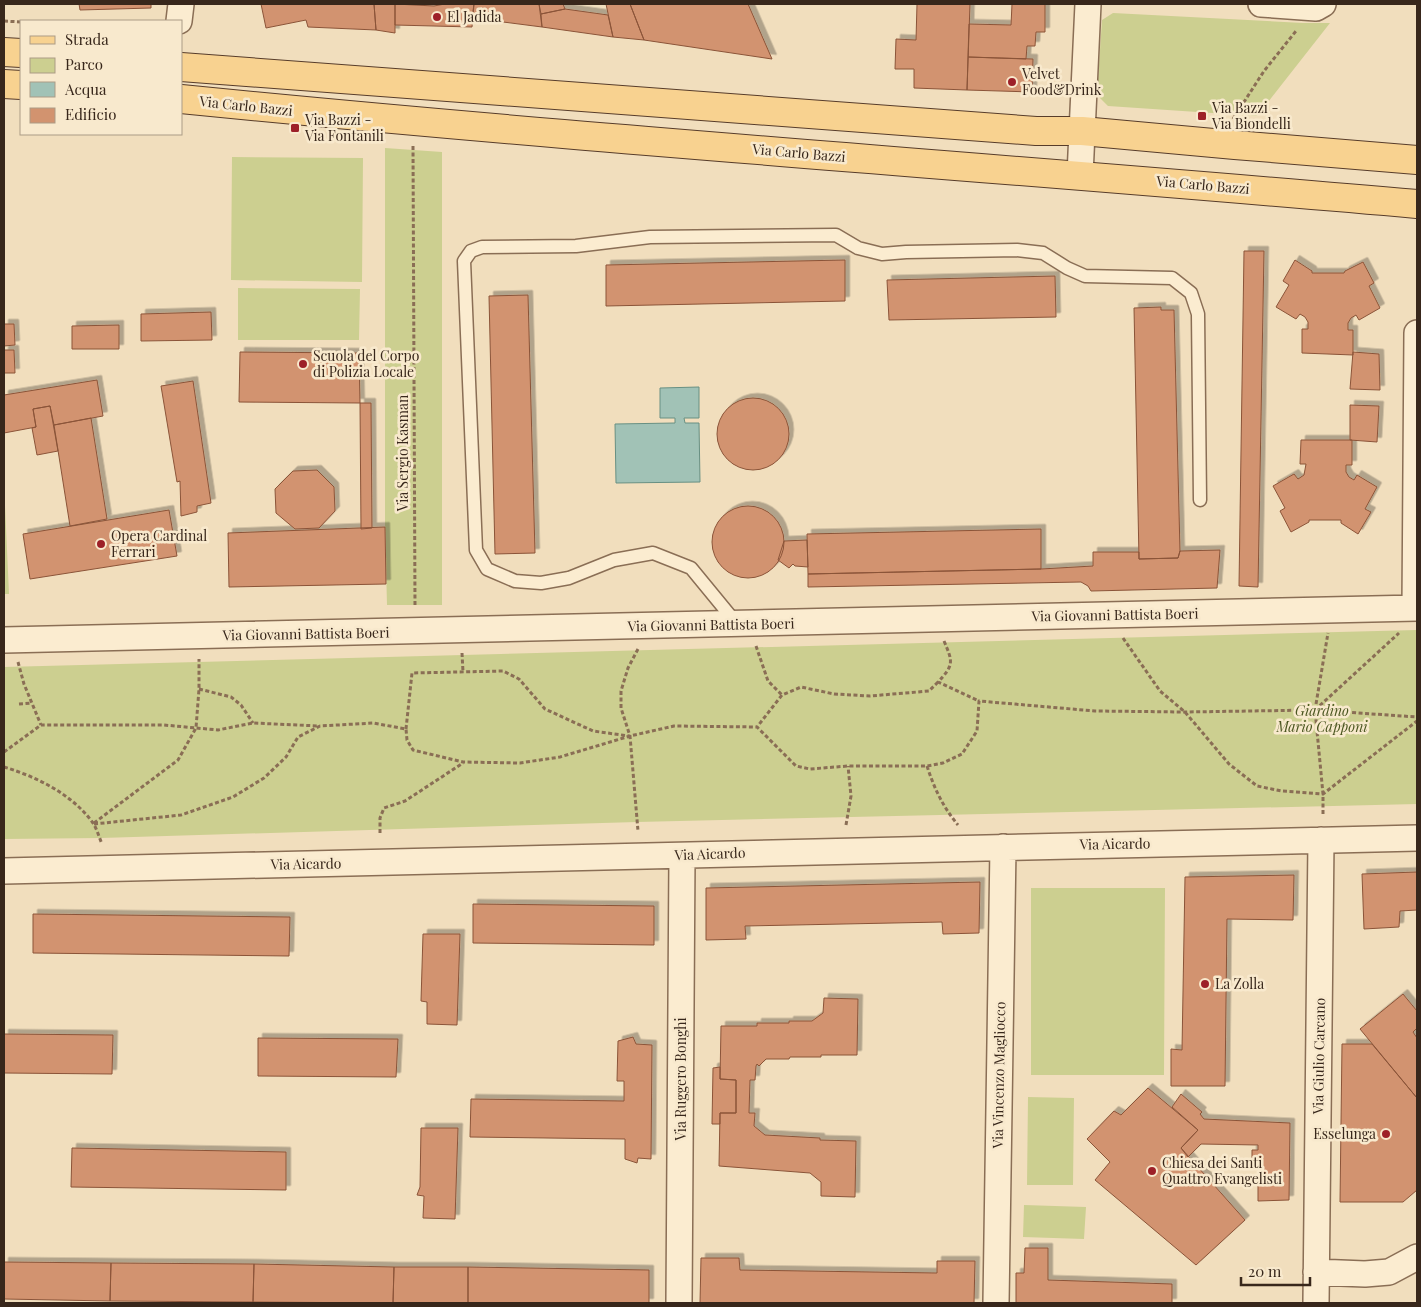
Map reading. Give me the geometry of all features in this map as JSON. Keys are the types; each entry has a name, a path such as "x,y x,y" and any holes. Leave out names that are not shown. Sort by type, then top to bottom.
{"main road":[{"path":"4,52 20,53"},
{"path":"182,66 1036,131 1082,130 1235,146 1417,160"},
{"path":"4,84 20,85"},
{"name":"Via Carlo Bazzi","path":"182,99 413,122 1417,204"}],"street":[{"path":"179,20 181,4"},
{"path":"1080,175 1088,4"},
{"path":"1260,4 1316,8 1323,4"},
{"path":"1416,608 1417,334"},
{"name":"Via Giovanni Battista Boeri","path":"4,640 1416,608"},
{"name":"Via Aicardo","path":"4,871 1417,838"},
{"name":"Via Giulio Carcano","path":"1316,1303 1321,840"},
{"name":"Via Vincenzo Magliocco","path":"996,1303 1003,847"},
{"name":"Via Ruggero Bonghi","path":"679,1303 682,856"},
{"path":"1316,1272 1365,1274 1389,1272 1417,1257"}],"lane":[{"path":"738,624 691,568 653,553 614,560 570,578 541,583 515,581 487,569 476,550 464,260 471,251 482,247 576,246 650,237 836,235 858,248 882,254 1016,250 1043,253 1066,268 1085,276 1172,278 1191,294 1198,314 1200,500"}],"path":[{"path":"4,21 20,22"},
{"path":"1233,120 1264,70 1297,30"},
{"name":"Via Sergio Kasman","path":"412,146 416,610"},
{"path":"1315,710 1402,630"},
{"path":"1323,814 1323,794 1315,710 1328,632"},
{"path":"1122,637 1160,691 1185,712 1228,764 1257,786 1282,791 1323,794 1417,721"},
{"path":"756,727 782,695 801,687 834,694 870,696 929,690 938,682 950,666 951,657 944,641"},
{"path":"756,645 768,681 782,695"},
{"path":"638,648 628,668 621,691 621,708 630,736 638,831"},
{"path":"462,652 463,672"},
{"path":"94,824 178,760 196,728 199,658"},
{"path":"18,662 24,684 41,725"},
{"path":"630,736 593,731 546,709 519,679 503,671 412,673 406,729 408,740 413,750 463,762 520,763 560,757 630,736 674,726 756,727 796,766 810,769 848,766 927,766 944,763 962,754 977,731 978,701"},
{"path":"938,682 978,701 1095,711 1315,710 1417,717"},
{"path":"199,689 231,697 241,706 252,723"},
{"path":"19,704 32,703"},
{"path":"4,752 41,725 164,725 218,730 252,723 320,726 372,723 406,729"},
{"path":"94,824 181,815 233,797 264,778 286,757 298,737 320,726"},
{"path":"380,833 380,818 384,808 405,801 463,762"},
{"path":"846,825 851,796 848,766"},
{"path":"927,766 933,787 948,814 958,825"},
{"path":"4,767 22,772 71,799 94,824 102,844"}],"green space":[{"path":"1113,13 1330,23 1257,116 1108,106 1097,95 1102,20"},
{"path":"385,148 442,152 442,605 387,605 385,527"},
{"path":"232,157 363,158 362,282 231,280"},
{"path":"238,288 360,289 359,340 238,340"},
{"path":"4,483 9,594 4,594"},
{"name":"Giardino Mario Capponi","path":"1417,630 1417,804 4,839 4,667"},
{"path":"1031,888 1165,888 1164,1075 1031,1075"},
{"path":"1028,1097 1074,1098 1073,1185 1027,1185"},
{"path":"1024,1205 1086,1207 1084,1239 1023,1237"}],"water":[{"path":"699,387 699,418 684,418 685,423 699,423 700,482 616,483 615,424 675,423 675,418 660,418 660,388"}],"building":[{"path":"79,4 151,4 151,8 80,10"},
{"path":"261,4 374,4 376,30 308,27 306,20 266,28"},
{"path":"374,4 395,4 395,33 376,30"},
{"path":"395,4 434,6 474,4 472,27 395,25"},
{"path":"474,4 539,4 542,27 472,18"},
{"path":"539,4 563,4 565,9 541,14"},
{"path":"606,4 630,4 644,40 613,37"},
{"path":"630,4 748,4 772,59 644,40"},
{"path":"917,4 970,4 967,90 914,88 914,69 895,69 896,39 916,40"},
{"path":"1012,4 1045,4 1045,32 1036,32 1035,46 1027,46 1026,59 968,57 969,24 1011,25"},
{"path":"565,9 608,15 613,37 542,27 541,14"},
{"path":"968,57 1033,59 1032,92 967,90"},
{"path":"1244,251 1264,251 1258,587 1239,586"},
{"path":"845,260 845,301 606,306 606,265"},
{"path":"1295,260 1312,271 1312,273 1344,273 1363,262 1374,283 1369,286 1380,308 1359,320 1356,315 1348,323 1348,330 1353,330 1353,355 1302,353 1302,329 1308,329 1308,322 1300,314 1296,319 1276,307 1289,285 1283,281"},
{"path":"1055,276 1056,317 889,320 887,280"},
{"path":"528,295 535,553 495,554 489,296"},
{"path":"1161,307 1161,310 1174,310 1180,551 1178,558 1139,559 1134,308"},
{"path":"211,312 212,340 141,341 141,314"},
{"path":"4,324 14,324 15,345 4,346"},
{"path":"119,325 119,349 72,349 72,326"},
{"path":"4,350 14,350 15,373 4,373"},
{"path":"240,352 359,353 360,403 239,402"},
{"path":"1353,352 1379,354 1380,390 1350,389"},
{"path":"97,380 103,416 54,425 50,406 33,409 36,427 4,433 4,395"},
{"path":"193,381 211,503 197,506 197,512 181,516 180,481 177,482 161,386"},
{"path":"753,398 773,404 783,414 789,434 783,454 773,464 753,470 733,464 723,454 717,434 723,414 733,404"},
{"path":"360,403 371,403 372,528 361,529"},
{"path":"1350,405 1379,406 1377,442 1350,440"},
{"path":"50,406 58,451 37,455 32,428 36,427 33,409"},
{"path":"91,418 107,519 70,526 54,425"},
{"path":"1301,440 1352,440 1352,465 1346,465 1346,472 1354,480 1357,475 1377,487 1365,509 1371,512 1358,534 1341,523 1341,520 1309,520 1309,522 1291,532 1280,511 1285,508 1273,486 1294,474 1298,479 1304,475 1306,464 1300,464"},
{"path":"317,470 334,487 335,511 319,528 295,529 276,513 275,489 293,471"},
{"path":"748,506 768,512 778,522 784,542 778,562 768,572 748,578 728,572 718,562 712,542 718,522 728,512"},
{"path":"169,510 177,556 30,579 23,534"},
{"path":"385,527 386,584 229,587 228,533"},
{"path":"1041,529 1041,569 808,574 807,534"},
{"path":"807,540 808,567 795,566 793,564 789,568 778,560 784,541"},
{"path":"1220,550 1217,588 1091,591 1088,586 1081,582 808,587 808,574 1041,569 1093,566 1093,552 1139,552 1139,559 1178,558 1180,551"},
{"path":"1417,872 1417,910 1400,911 1399,927 1364,929 1362,874"},
{"name":"La Zolla","path":"1294,875 1293,920 1227,919 1225,1086 1171,1086 1171,1049 1182,1050 1185,877"},
{"path":"980,882 979,933 943,934 942,922 745,926 746,939 706,940 706,888"},
{"path":"473,904 654,906 654,945 473,943"},
{"path":"33,914 290,917 289,956 33,953"},
{"path":"423,934 460,934 457,1025 427,1024 427,1002 421,1001"},
{"path":"1403,994 1417,1011 1417,1028 1413,1032 1417,1038 1417,1098 1360,1029"},
{"path":"824,998 858,999 857,1055 821,1055 821,1057 766,1059 759,1066 757,1064 755,1080 750,1080 749,1113 755,1113 754,1126 765,1135 856,1141 855,1197 821,1196 821,1182 810,1173 719,1166 720,1113 736,1113 736,1080 720,1079 721,1026 757,1026 757,1023 812,1021 823,1013"},
{"path":"4,1034 113,1035 112,1074 4,1073"},
{"path":"633,1037 636,1044 652,1045 651,1159 638,1158 637,1163 625,1159 625,1139 470,1137 471,1099 624,1101 624,1081 617,1081 618,1041"},
{"path":"258,1038 398,1039 396,1077 258,1076"},
{"path":"1342,1044 1372,1044 1417,1098 1417,1190 1403,1202 1340,1202"},
{"path":"720,1067 720,1079 736,1080 736,1113 720,1113 720,1124 712,1124 713,1068"},
{"name":"Chiesa dei Santi Quattro Evangelisti","path":"1148,1088 1198,1130 1181,1148 1245,1220 1196,1265 1095,1180 1110,1162 1087,1139 1114,1111 1121,1115"},
{"path":"1181,1094 1202,1112 1200,1114 1204,1119 1290,1123 1289,1200 1258,1201 1258,1164 1252,1164 1252,1150 1258,1150 1258,1145 1201,1144 1188,1157 1181,1148 1198,1130 1172,1107"},
{"path":"421,1128 458,1128 455,1219 423,1218 424,1196 417,1195 420,1187"},
{"path":"72,1148 286,1152 286,1190 71,1187"},
{"path":"1025,1248 1048,1248 1048,1280 1172,1284 1172,1303 1016,1303 1016,1273 1024,1273"},
{"path":"701,1258 739,1258 740,1270 937,1273 937,1261 975,1261 974,1303 700,1303"},
{"path":"4,1262 111,1263 110,1301 4,1299"},
{"path":"111,1263 254,1264 253,1302 110,1301"},
{"path":"254,1264 394,1267 393,1303 253,1302"},
{"path":"394,1267 468,1267 468,1303 393,1303"},
{"path":"468,1267 649,1270 649,1303 468,1303"}],"place":[{"name":"El Jadida","path":"437,17"},
{"name":"Velvet Food&Drink","path":"1012,82"},
{"name":"Via Bazzi - Via Biondelli","path":"1202,116"},
{"name":"Via Bazzi - Via Fontanili","path":"295,128"},
{"name":"Scuola del Corpo di Polizia Locale","path":"303,364"},
{"name":"Opera Cardinal Ferrari","path":"101,544"},
{"name":"La Zolla","path":"1205,984"},
{"name":"Esselunga","path":"1386,1134"},
{"name":"Chiesa dei Santi Quattro Evangelisti","path":"1152,1171"}]}
